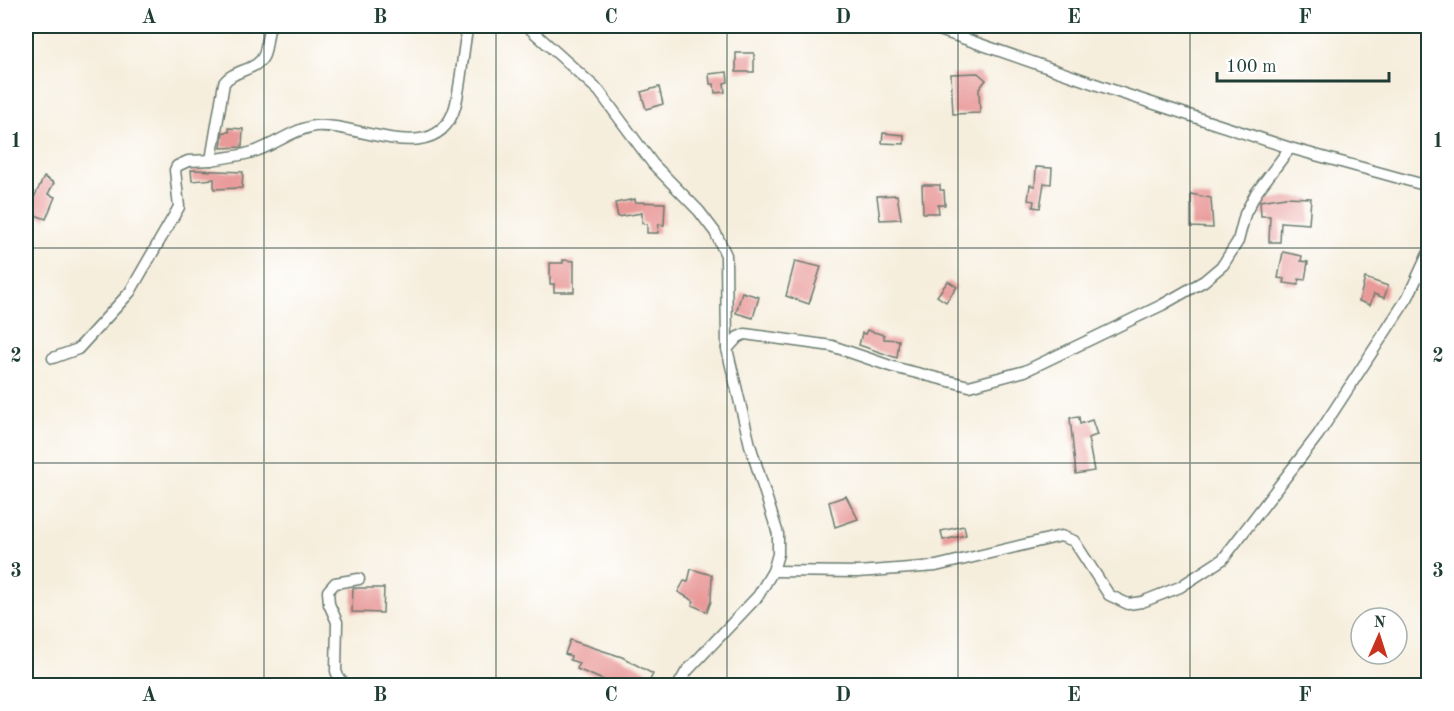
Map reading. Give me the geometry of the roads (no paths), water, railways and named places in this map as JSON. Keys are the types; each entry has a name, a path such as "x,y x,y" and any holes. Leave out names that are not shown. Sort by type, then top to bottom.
{"street":[{"path":"211,159 225,83 232,75 259,63 264,56 270,26"},
{"path":"53,358 78,349 130,292 179,207 175,170 177,166 188,161 254,152 291,134 316,126 348,129 407,141 433,135 443,127 454,110 468,26"},
{"path":"526,26 599,91 653,164 715,232 726,255 728,267 725,315 727,349 750,445 778,534 773,571 752,604 686,672 678,686"},
{"path":"928,26 1118,92 1290,148 1428,186"},
{"path":"727,349 738,337 745,334 807,342 832,346 893,367 969,386 1025,371 1161,305 1204,281 1223,265 1238,241 1245,214 1256,193 1290,148"},
{"path":"773,571 858,572 936,566 1061,536 1074,541 1109,595 1116,600 1128,604 1142,602 1180,587 1223,560 1318,435 1408,297 1428,254"},
{"path":"348,686 339,679 336,671 337,622 328,597 331,586 335,583 359,579"}]}
